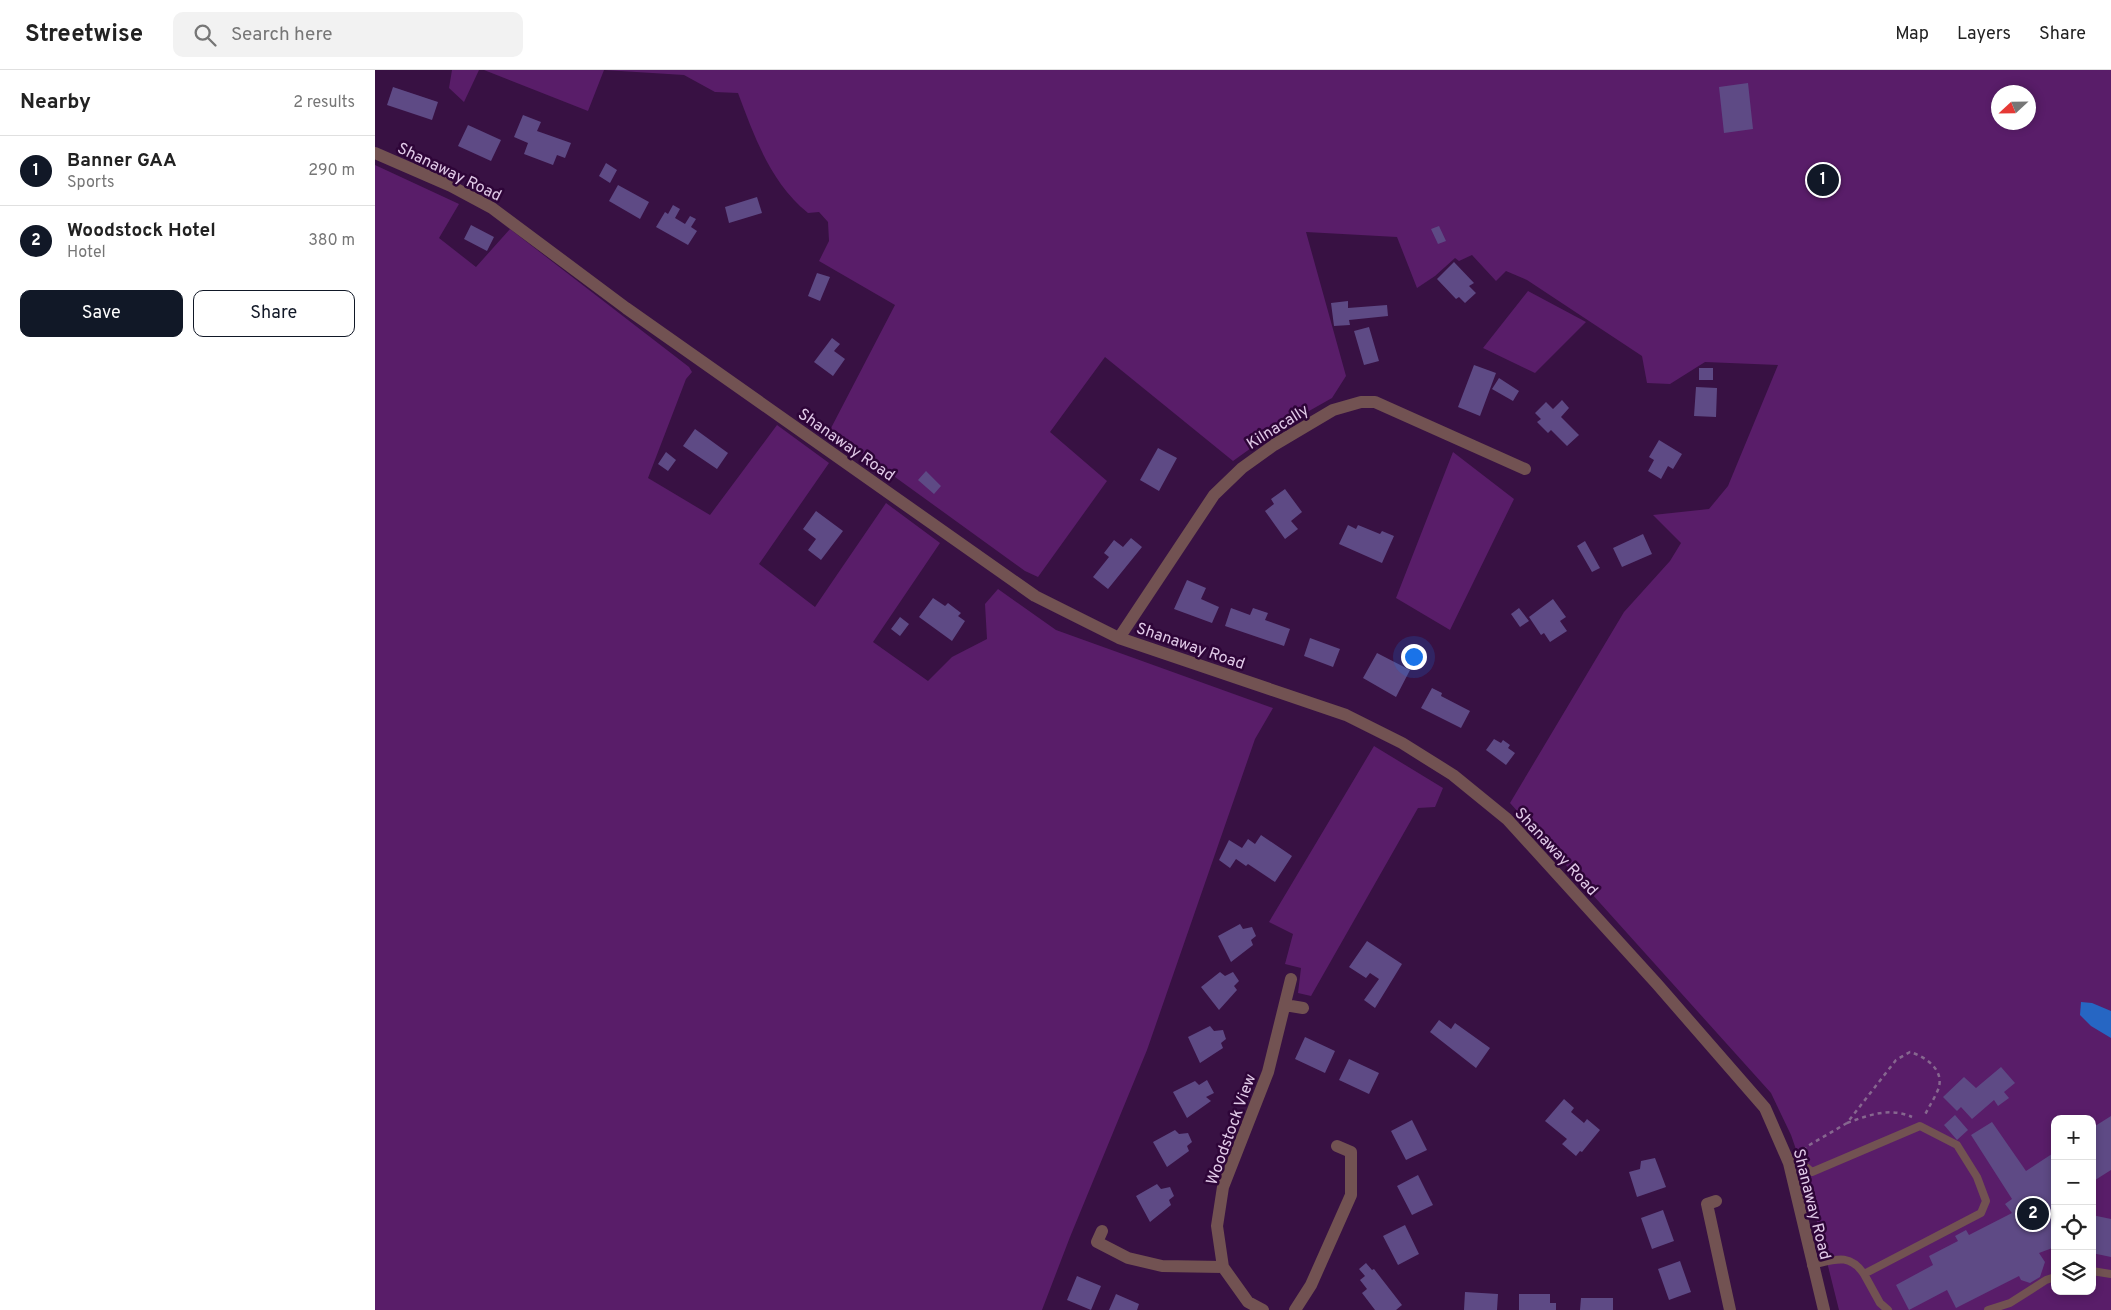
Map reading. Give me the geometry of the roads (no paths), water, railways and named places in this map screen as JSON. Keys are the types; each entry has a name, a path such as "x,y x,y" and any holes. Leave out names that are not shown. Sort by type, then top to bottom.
{"street":[{"name":"Shanaway Road","path":"375,153 451,186 492,208 626,308 1035,596 1119,638 1346,714 1403,743 1453,775 1507,819 1657,984 1765,1108 1794,1162 1811,1265 1824,1310"},
{"name":"Kilnacally","path":"1119,638 1214,495 1242,468 1274,445 1333,410 1361,402 1375,402 1525,469"},
{"name":"Woodstock View","path":"1263,1310 1248,1302 1223,1266 1217,1226 1223,1187 1268,1072 1291,979"},
{"path":"1285,1004 1303,1008"},
{"path":"1295,1310 1311,1285 1351,1195 1351,1152 1337,1146"},
{"path":"1716,1201 1707,1204 1730,1310"},
{"path":"1102,1231 1097,1242 1128,1258 1162,1266 1223,1266"}],"lane":[{"path":"1794,1162 1811,1172 1920,1126 1957,1145 1977,1177 1986,1201 1981,1213 1865,1274"},
{"path":"1811,1265 1847,1259 1858,1265 1865,1274 1880,1303 1888,1310"},
{"path":"2096,1272 2111,1274"},
{"path":"1988,1310 2011,1303 2051,1278"}],"water":[{"path":"2081,1002 2092,1003 2111,1011 2111,1038 2091,1026 2080,1015"}],"place":[{"name":"Banner GAA","path":"1823,180"},
{"name":"Woodstock Hotel","path":"2033,1214"}]}
